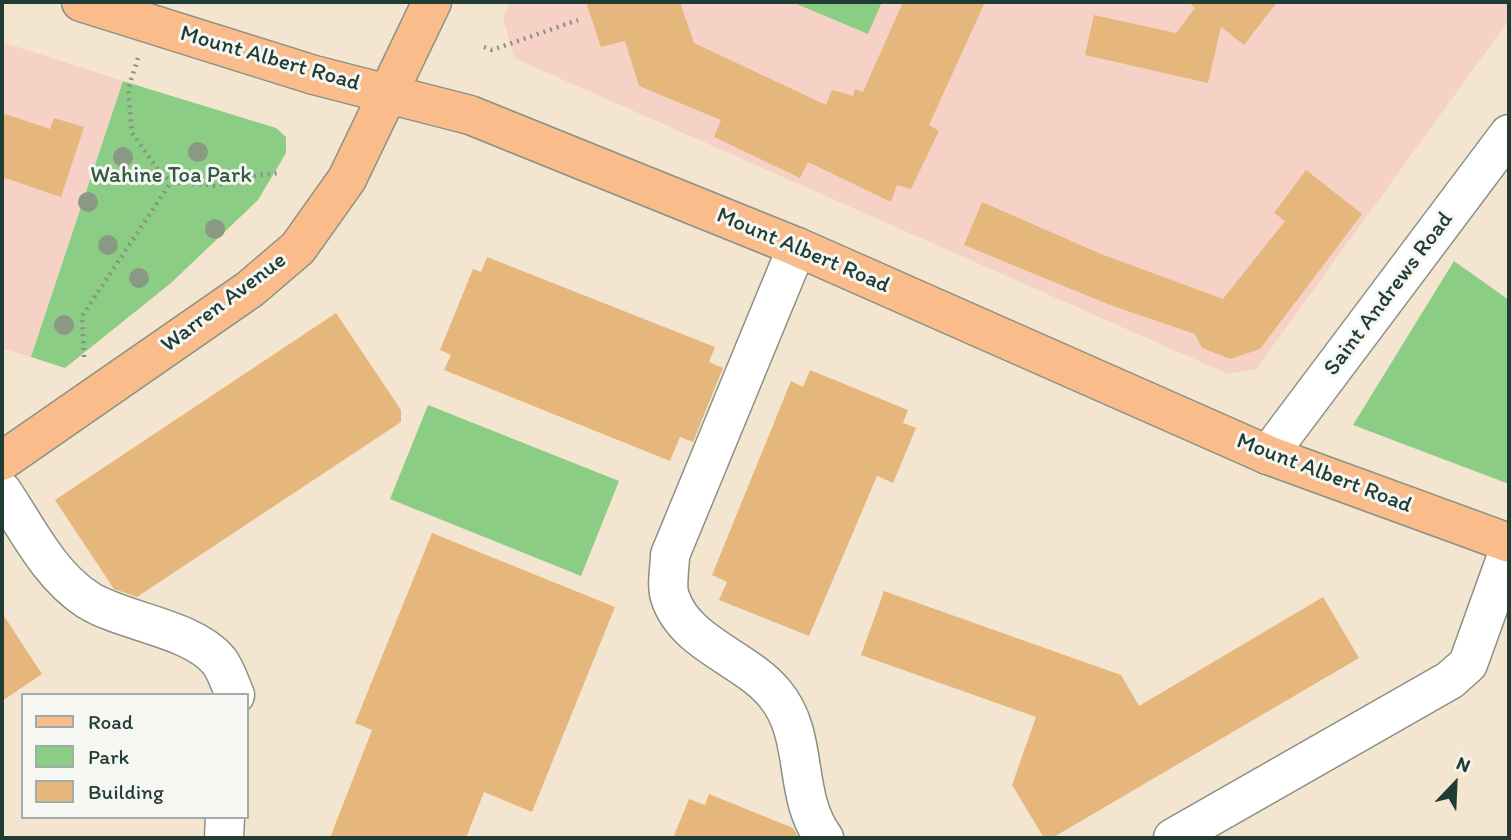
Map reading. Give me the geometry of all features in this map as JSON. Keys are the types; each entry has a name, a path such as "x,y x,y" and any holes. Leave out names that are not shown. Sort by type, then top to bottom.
{"main road":[{"name":"Mount Albert Road","path":"81,2 145,15 314,75 470,116 797,247 1269,455 1509,544"},
{"name":"Warren Avenue","path":"2,461 250,289 298,248 347,178 432,2"}],"street":[{"name":"Saint Andrews Road","path":"1269,455 1509,134"},
{"path":"797,247 670,555 670,596 686,626 775,693 797,736 804,792 817,828 824,838"},
{"path":"2,491 65,581 88,600 112,612 189,640 218,660 234,693"},
{"path":"1173,838 1450,680 1468,664 1509,550"},
{"path":"224,838 225,819"}],"path":[{"path":"145,15 128,89 132,133 159,171 171,182 216,186 257,175 280,173"},
{"path":"484,47 492,50 578,20"},
{"path":"85,359 82,316 171,182"}],"shaded area":[{"path":"511,2 1509,2 1509,20 1256,369 1228,374 514,58 503,17"},
{"path":"2,42 123,81 31,357 2,348"}],"green space":[{"path":"792,2 882,2 868,34"},
{"name":"Wahine Toa Park","path":"123,81 276,128 286,137 286,153 258,200 171,283 65,368 31,357"},
{"path":"1454,261 1509,300 1509,484 1353,425"},
{"path":"428,405 619,481 581,576 390,499"}],"building":[{"path":"586,2 680,2 694,43 826,105 832,90 853,96 855,89 863,92 903,2 985,2 929,125 939,131 911,189 897,185 891,202 808,162 800,178 714,137 721,120 639,86 625,41 601,47"},
{"path":"1188,2 1277,2 1244,45 1221,27 1208,83 1085,55 1094,15 1176,33 1195,8"},
{"path":"2,113 50,129 54,118 84,127 61,197 2,177"},
{"path":"1306,170 1362,214 1260,349 1230,359 1202,348 1195,334 1110,305 964,245 982,202 1101,254 1223,299 1285,221 1274,213"},
{"path":"487,257 715,347 709,362 723,368 693,442 680,437 670,461 444,370 451,355 440,350 473,269 481,272"},
{"path":"336,313 401,410 401,422 137,597 114,589 55,500"},
{"path":"810,370 908,410 903,423 916,428 893,483 877,476 809,636 719,600 727,582 712,575 791,381 803,387"},
{"path":"432,533 615,607 532,812 484,792 466,838 330,838 372,730 355,723"},
{"path":"884,591 1121,675 1139,706 1323,597 1359,658 1052,838 1044,838 1012,785 1036,717 861,655"},
{"path":"2,613 42,674 2,701"},
{"path":"709,794 793,828 799,838 673,838 689,799 705,805"}]}
